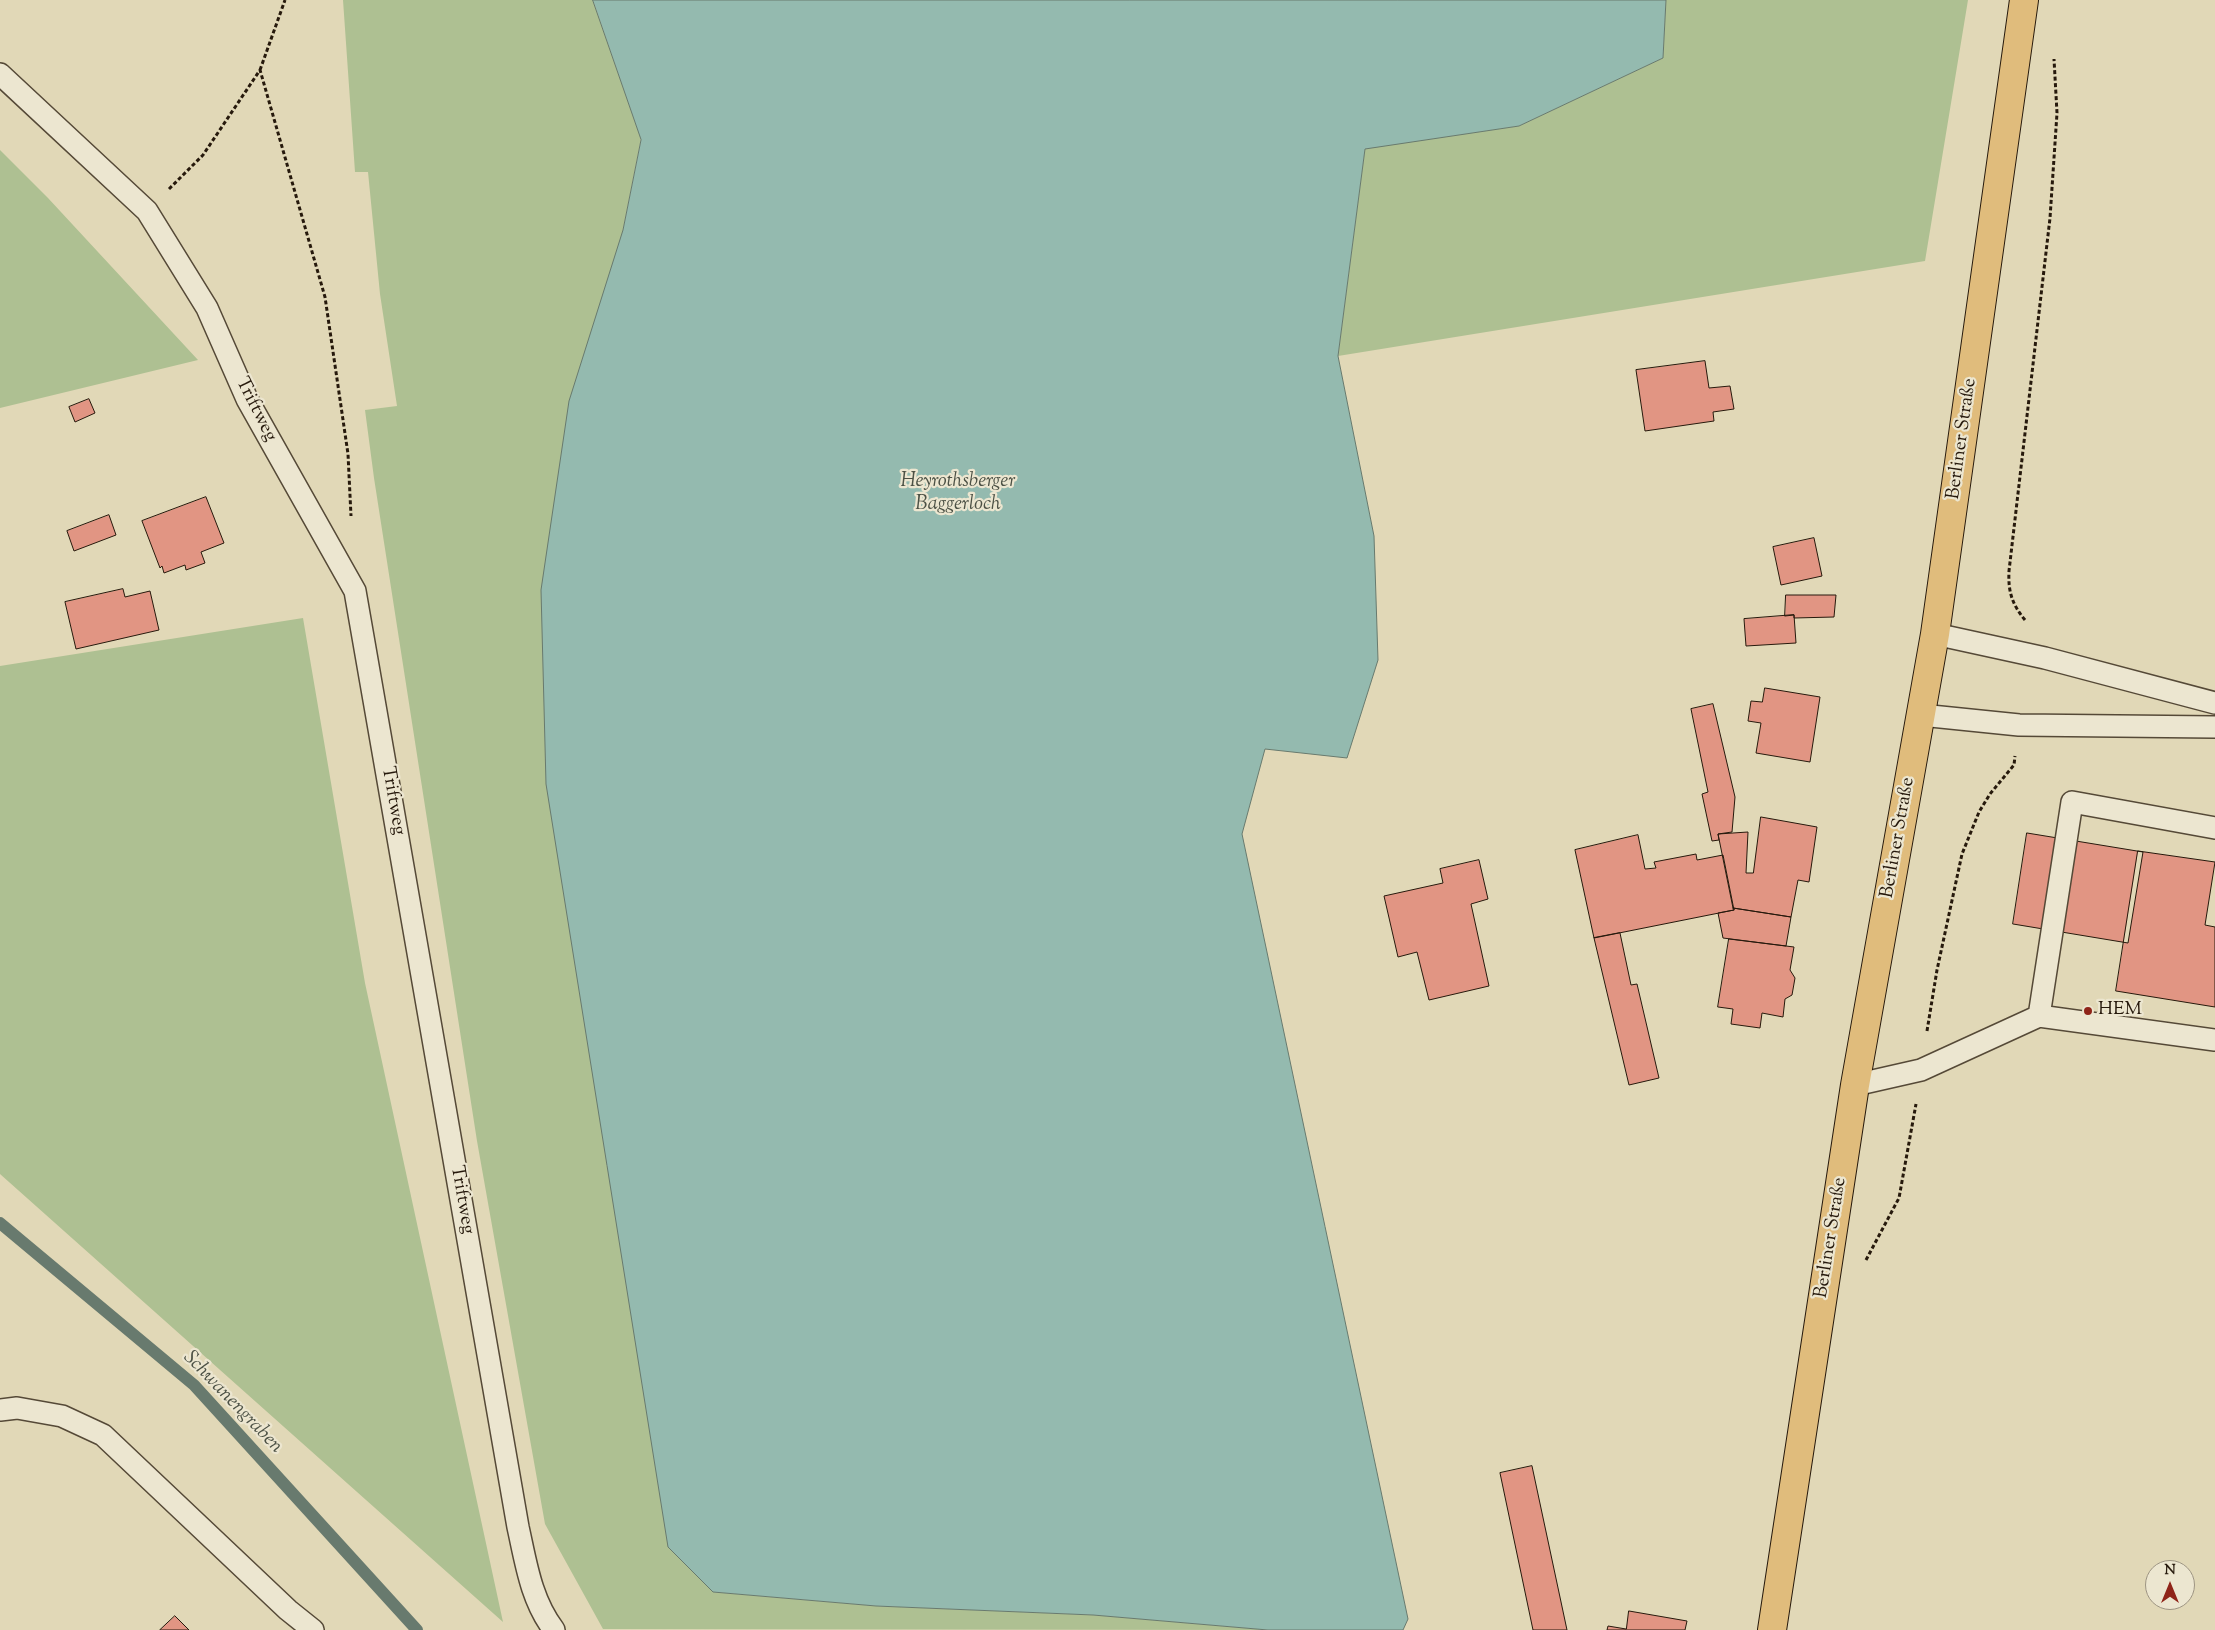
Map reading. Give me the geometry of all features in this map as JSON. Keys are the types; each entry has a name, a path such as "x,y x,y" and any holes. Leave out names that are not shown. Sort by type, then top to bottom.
{"main road":[{"name":"Berliner Straße","path":"1772,1630 1856,1085 1935,634 2024,0"}],"lane":[{"name":"Triftweg","path":"0,74 147,212 207,308 247,398 355,591 518,1526 531,1586 548,1622 554,1630"},
{"path":"1935,634 2028,654 2215,703"},
{"path":"1921,715 2019,725 2215,727"},
{"path":"2039,1016 2072,802 2215,828"},
{"path":"1856,1085 1921,1070 2039,1016 2215,1040"},
{"path":"0,1410 17,1408 62,1416 103,1435 288,1610 313,1630"}],"path":[{"path":"147,212 203,155 260,70 285,0"},
{"path":"2028,654 2031,627 2012,601 2008,584 2050,218 2056,114 2053,54"},
{"path":"260,70 325,297 348,454 352,523"},
{"path":"1862,1268 1887,1224 1899,1198 1912,1134 1937,970 1962,854 1970,832 1990,794 2014,765 2019,725"}],"green space":[{"path":"343,0 593,0 641,139 623,230 713,1592 876,1606 1093,1615 1268,1630 603,1629 545,1524 477,1141 365,410 397,406 380,294 368,172 355,172"},
{"path":"1666,0 1968,0 1925,261 1338,356 1365,148 1519,126 1663,58"},
{"path":"0,150 48,198 198,360 0,408"},
{"path":"303,618 365,983 503,1622 0,1174 0,666"}],"water":[{"name":"Heyrothsberger Baggerloch","path":"593,0 1666,0 1663,58 1519,126 1365,149 1338,356 1374,536 1378,660 1347,758 1265,749 1242,834 1408,1619 1403,1630 1268,1630 1093,1615 876,1606 713,1592 668,1547 546,784 541,590 569,401 623,230 641,140"}],"building":[{"path":"1705,361 1709,388 1730,386 1734,409 1713,412 1714,421 1645,431 1636,370"},
{"path":"89,399 95,413 75,422 69,407"},
{"path":"206,497 224,543 201,552 205,563 186,570 185,565 164,573 162,566 160,568 142,521"},
{"path":"109,515 116,535 74,551 67,531"},
{"path":"1814,538 1822,576 1781,585 1773,547"},
{"path":"123,589 125,597 150,591 159,630 76,649 65,602"},
{"path":"1786,595 1836,595 1834,617 1794,618 1794,615 1785,616"},
{"path":"1794,615 1796,643 1746,646 1744,619"},
{"path":"1765,688 1820,697 1810,762 1756,753 1761,723 1748,721 1751,701 1762,702"},
{"path":"1713,704 1735,797 1732,832 1718,834 1719,840 1712,841 1702,794 1708,792 1691,709"},
{"path":"1761,817 1817,827 1809,882 1798,880 1791,917 1733,908 1718,834 1748,832 1746,873 1753,873"},
{"path":"2027,833 2143,852 2128,943 2013,924"},
{"path":"1638,835 1645,869 1656,868 1654,862 1696,854 1697,860 1723,855 1734,910 1594,938 1575,850"},
{"path":"2138,851 2215,862 2205,925 2215,927 2215,1007 2116,991"},
{"path":"1479,860 1488,899 1471,904 1489,986 1429,1000 1417,952 1398,957 1384,896 1443,883 1440,869"},
{"path":"1733,908 1791,917 1786,946 1723,938 1718,913 1734,910"},
{"path":"1620,933 1631,985 1637,984 1659,1078 1629,1085 1594,938"},
{"path":"1729,939 1794,947 1790,970 1795,978 1792,995 1785,999 1783,1017 1762,1013 1760,1028 1731,1024 1733,1009 1718,1007"},
{"path":"1532,1466 1567,1630 1533,1630 1500,1473"},
{"path":"1629,1611 1687,1621 1685,1630 1607,1630 1608,1626 1626,1629"},
{"path":"175,1616 189,1630 160,1630"}],"waterway":[{"name":"Schwanengraben","path":"0,1223 194,1385 417,1630"}],"place":[{"name":"HEM","path":"2088,1011"}]}
